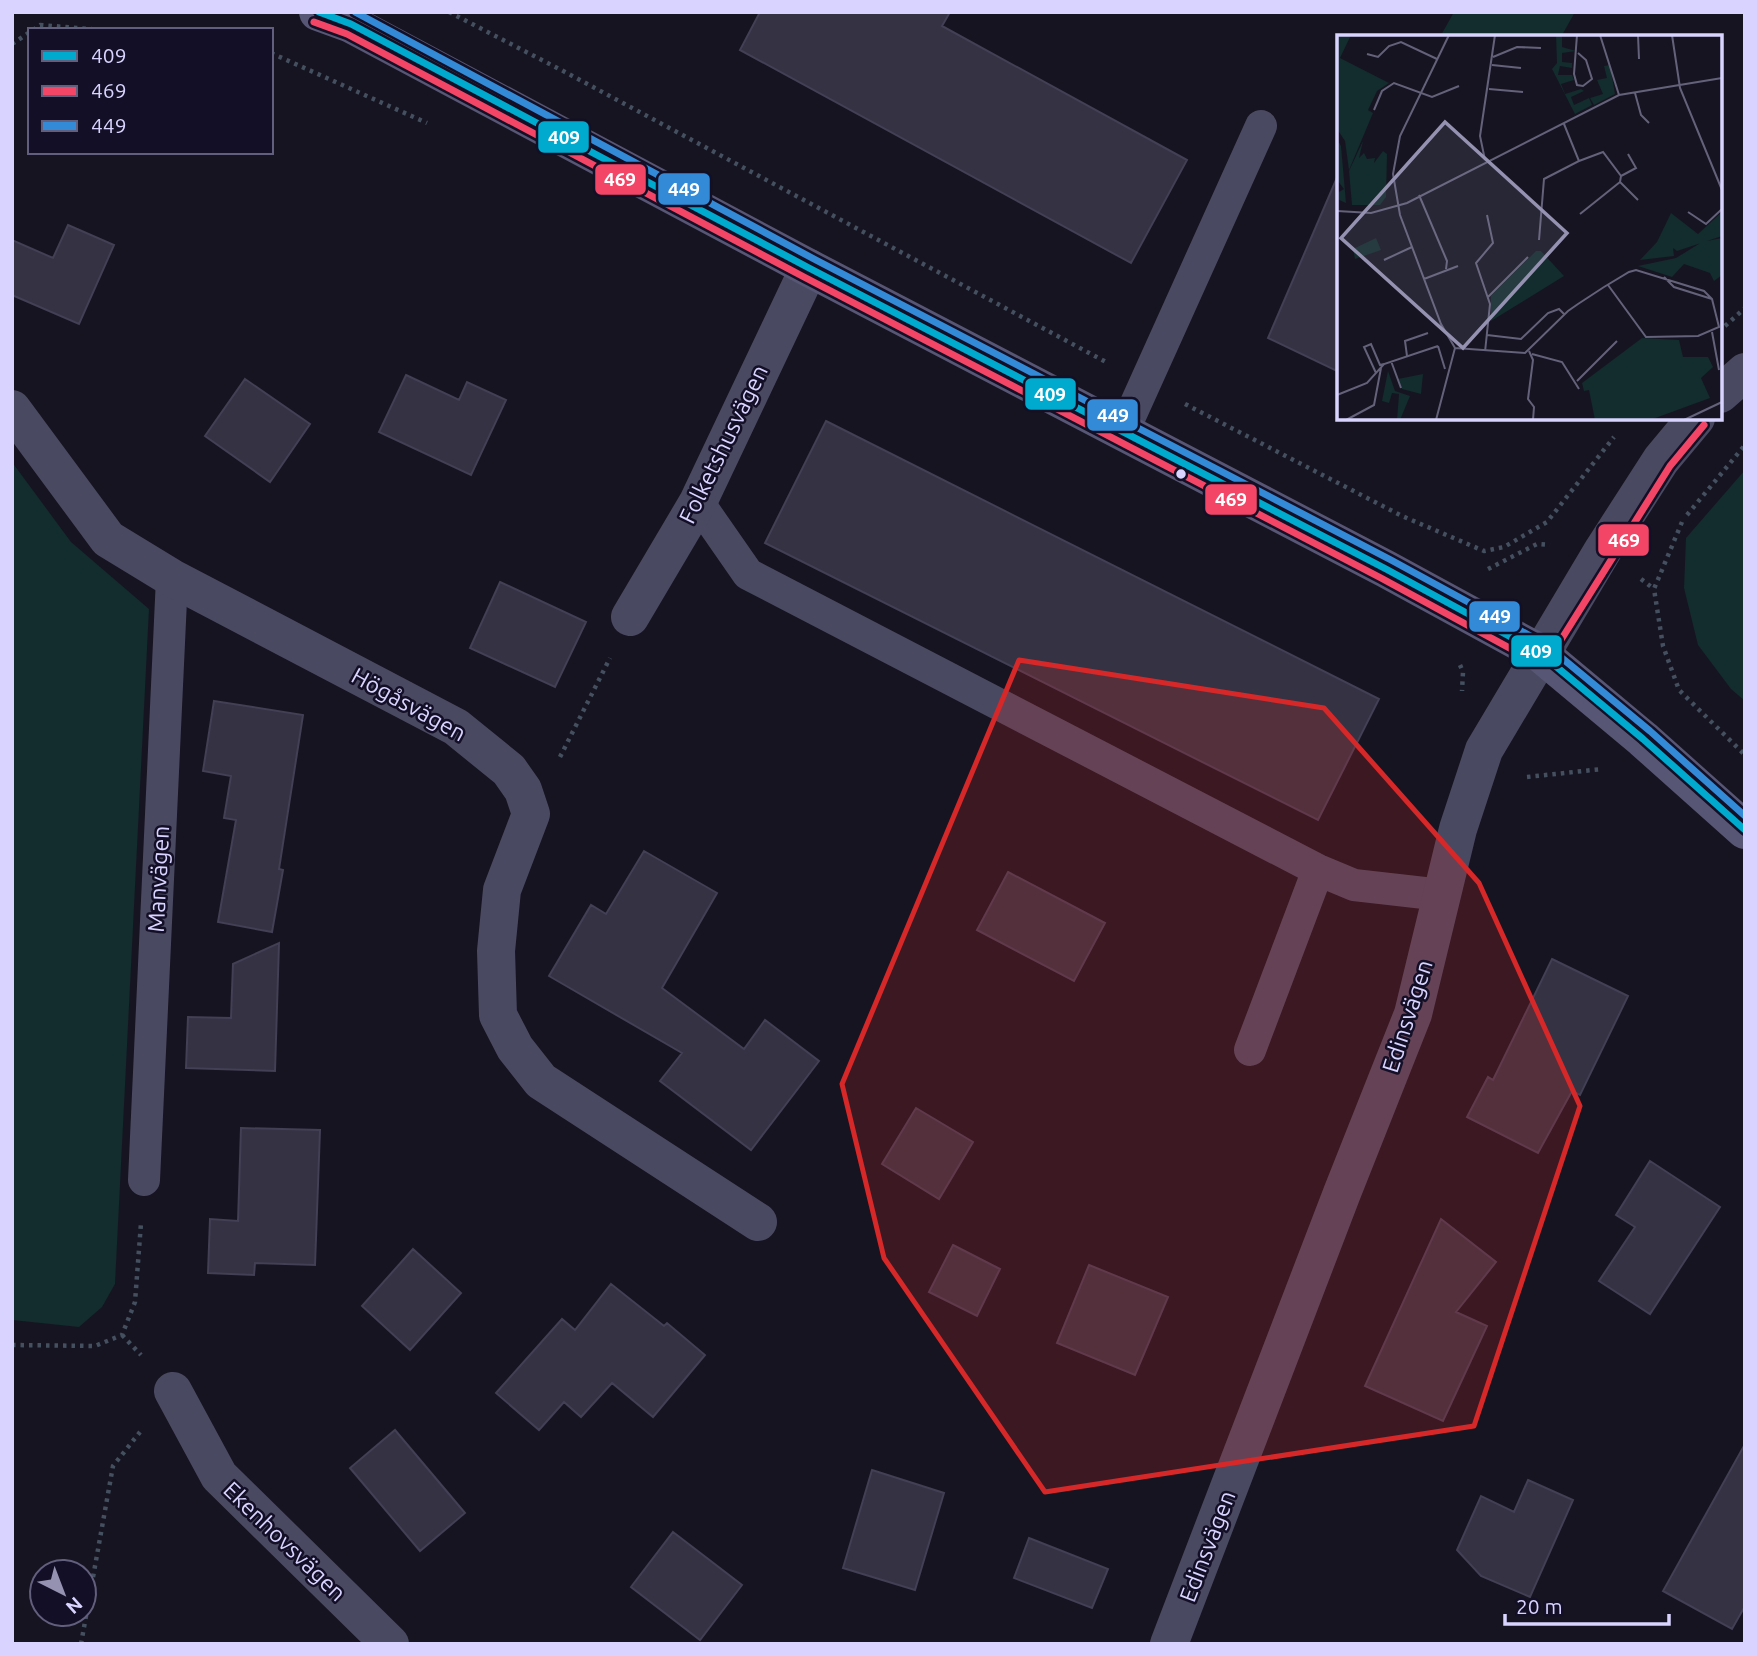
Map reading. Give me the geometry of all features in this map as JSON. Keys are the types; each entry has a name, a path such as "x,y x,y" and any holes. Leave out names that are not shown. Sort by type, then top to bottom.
{"street":[{"path":"337,16 1541,653 1745,830"},
{"name":"Folketshusvägen","path":"631,617 698,502 809,268"},
{"path":"1722,392 1745,372"},
{"name":"Högåsvägen","path":"12,409 108,539 172,578 456,727 509,770 523,790 531,814"},
{"name":"Edinsvägen","path":"1171,1643 1413,1014 1458,829 1485,750 1603,550 1661,460 1694,420"},
{"path":"531,814 502,890 495,951 498,1015 515,1048 541,1081 758,1222"},
{"name":"Ekenhovsvägen","path":"173,1391 219,1476 390,1644"}],"lane":[{"path":"1123,432 1261,126"},
{"path":"698,502 748,574 1318,870 1354,885 1441,895"},
{"name":"Manvägen","path":"144,1180 172,578"},
{"path":"1250,1050 1318,870"}],"path":[{"path":"449,12 1145,383 1402,516 1484,551 1504,547 1547,523 1605,447 1623,428"},
{"path":"36,28 40,25 77,28"},
{"path":"12,44 28,33"},
{"path":"1722,328 1745,308"},
{"path":"1745,445 1683,520 1654,589 1663,646 1679,690 1745,755"},
{"path":"1480,572 1537,544 1603,550"},
{"path":"531,814 593,691"},
{"path":"1528,777 1608,768"},
{"path":"12,1345 95,1346 122,1335 135,1302 144,1180"},
{"path":"80,1644 113,1465 173,1391"}],"highlighted area":[{"path":"1019,660 1324,708 1479,883 1580,1106 1474,1426 1045,1492 884,1258 842,1084"}],"green space":[{"path":"1454,12 1575,12 1562,35 1441,35"},
{"path":"12,462 71,542 149,609 115,1284 102,1307 79,1327 12,1320"},
{"path":"1745,470 1745,701 1731,689 1698,645 1684,588 1686,538"}],"building":[{"path":"760,12 950,12 942,26 1187,160 1131,263 740,50"},
{"path":"1337,178 1337,371 1268,338"},
{"path":"68,225 114,245 79,324 12,295 12,240 53,258"},
{"path":"406,375 459,400 467,382 506,400 471,475 379,432"},
{"path":"245,379 310,424 270,482 205,436"},
{"path":"826,421 1379,699 1318,820 765,543"},
{"path":"500,582 586,622 555,687 470,648"},
{"path":"214,701 303,715 279,869 283,870 272,932 218,922 236,820 224,818 231,776 203,771"},
{"path":"644,851 717,893 662,988 744,1049 765,1020 819,1061 751,1150 660,1081 682,1053 549,976 591,905 606,914"},
{"path":"1008,872 1105,923 1074,981 977,930"},
{"path":"279,943 275,1071 186,1068 188,1017 231,1018 233,964"},
{"path":"1552,959 1628,996 1580,1095 1572,1091 1538,1153 1467,1117 1488,1077 1493,1080"},
{"path":"916,1108 973,1142 939,1199 882,1164"},
{"path":"241,1128 320,1130 315,1265 255,1263 254,1275 208,1273 210,1219 238,1221"},
{"path":"1650,1161 1720,1207 1650,1314 1599,1281 1635,1227 1616,1215"},
{"path":"1441,1219 1496,1262 1456,1312 1487,1326 1443,1421 1365,1386"},
{"path":"953,1245 1000,1269 977,1316 929,1292"},
{"path":"413,1249 461,1293 410,1350 362,1306"},
{"path":"1089,1265 1168,1297 1135,1375 1057,1343"},
{"path":"611,1284 664,1326 667,1323 705,1355 653,1417 612,1383 581,1417 564,1402 539,1430 496,1393 562,1319 575,1330"},
{"path":"395,1430 465,1513 420,1551 350,1468"},
{"path":"1745,1444 1745,1606 1732,1629 1663,1591"},
{"path":"872,1470 944,1493 915,1590 843,1568"},
{"path":"1528,1480 1573,1500 1530,1597 1481,1576 1457,1550 1481,1496 1514,1512"},
{"path":"673,1532 742,1585 700,1640 631,1587"},
{"path":"1029,1538 1108,1569 1092,1608 1014,1578"}],"transit line":[{"name":"409","path":"319,12 351,24 809,268 1386,569 1540,653 1643,739 1745,830"},
{"name":"449","path":"355,12 814,259 1391,560 1545,644 1650,731 1745,816"},
{"name":"469","path":"314,22 347,34 804,277 1381,578 1535,662"},
{"name":"469","path":"1549,659 1670,466 1704,425"}]}
